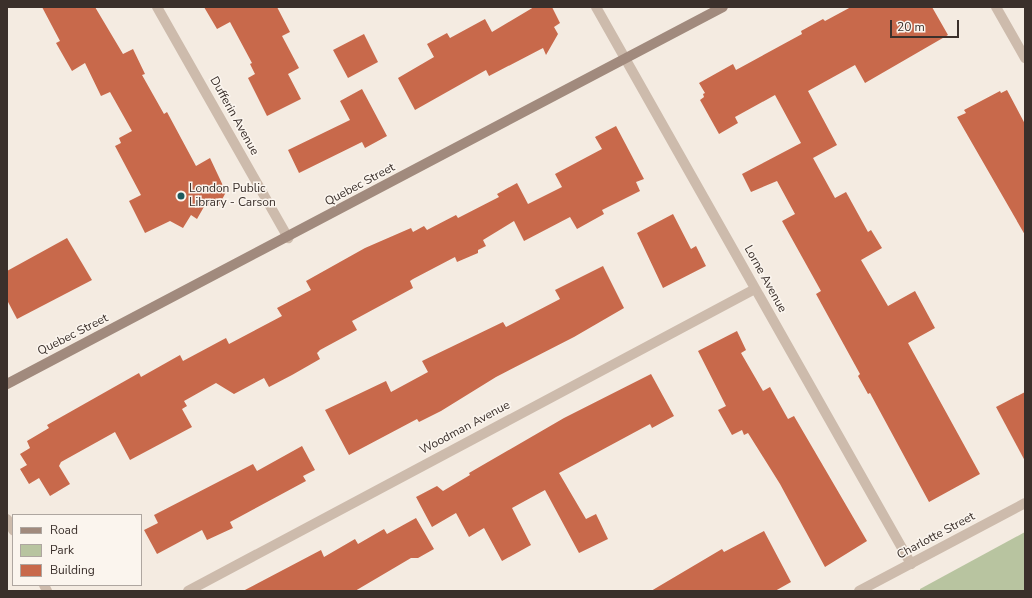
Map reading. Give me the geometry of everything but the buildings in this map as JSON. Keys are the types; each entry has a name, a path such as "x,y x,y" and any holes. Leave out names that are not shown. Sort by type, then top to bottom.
{"street":[{"name":"Dufferin Avenue","path":"157,7 288,238"},
{"name":"Lorne Avenue","path":"596,7 911,564"},
{"name":"Quebec Street","path":"7,384 288,238 723,7"},
{"path":"996,7 1025,58"},
{"name":"Woodman Avenue","path":"188,591 755,289"},
{"name":"Charlotte Street","path":"859,591 1025,504"},
{"path":"7,519 12,528"}],"green space":[{"path":"1025,532 1025,591 920,591 920,589"}],"place":[{"name":"London Public Library - Carson","path":"181,196"}]}
